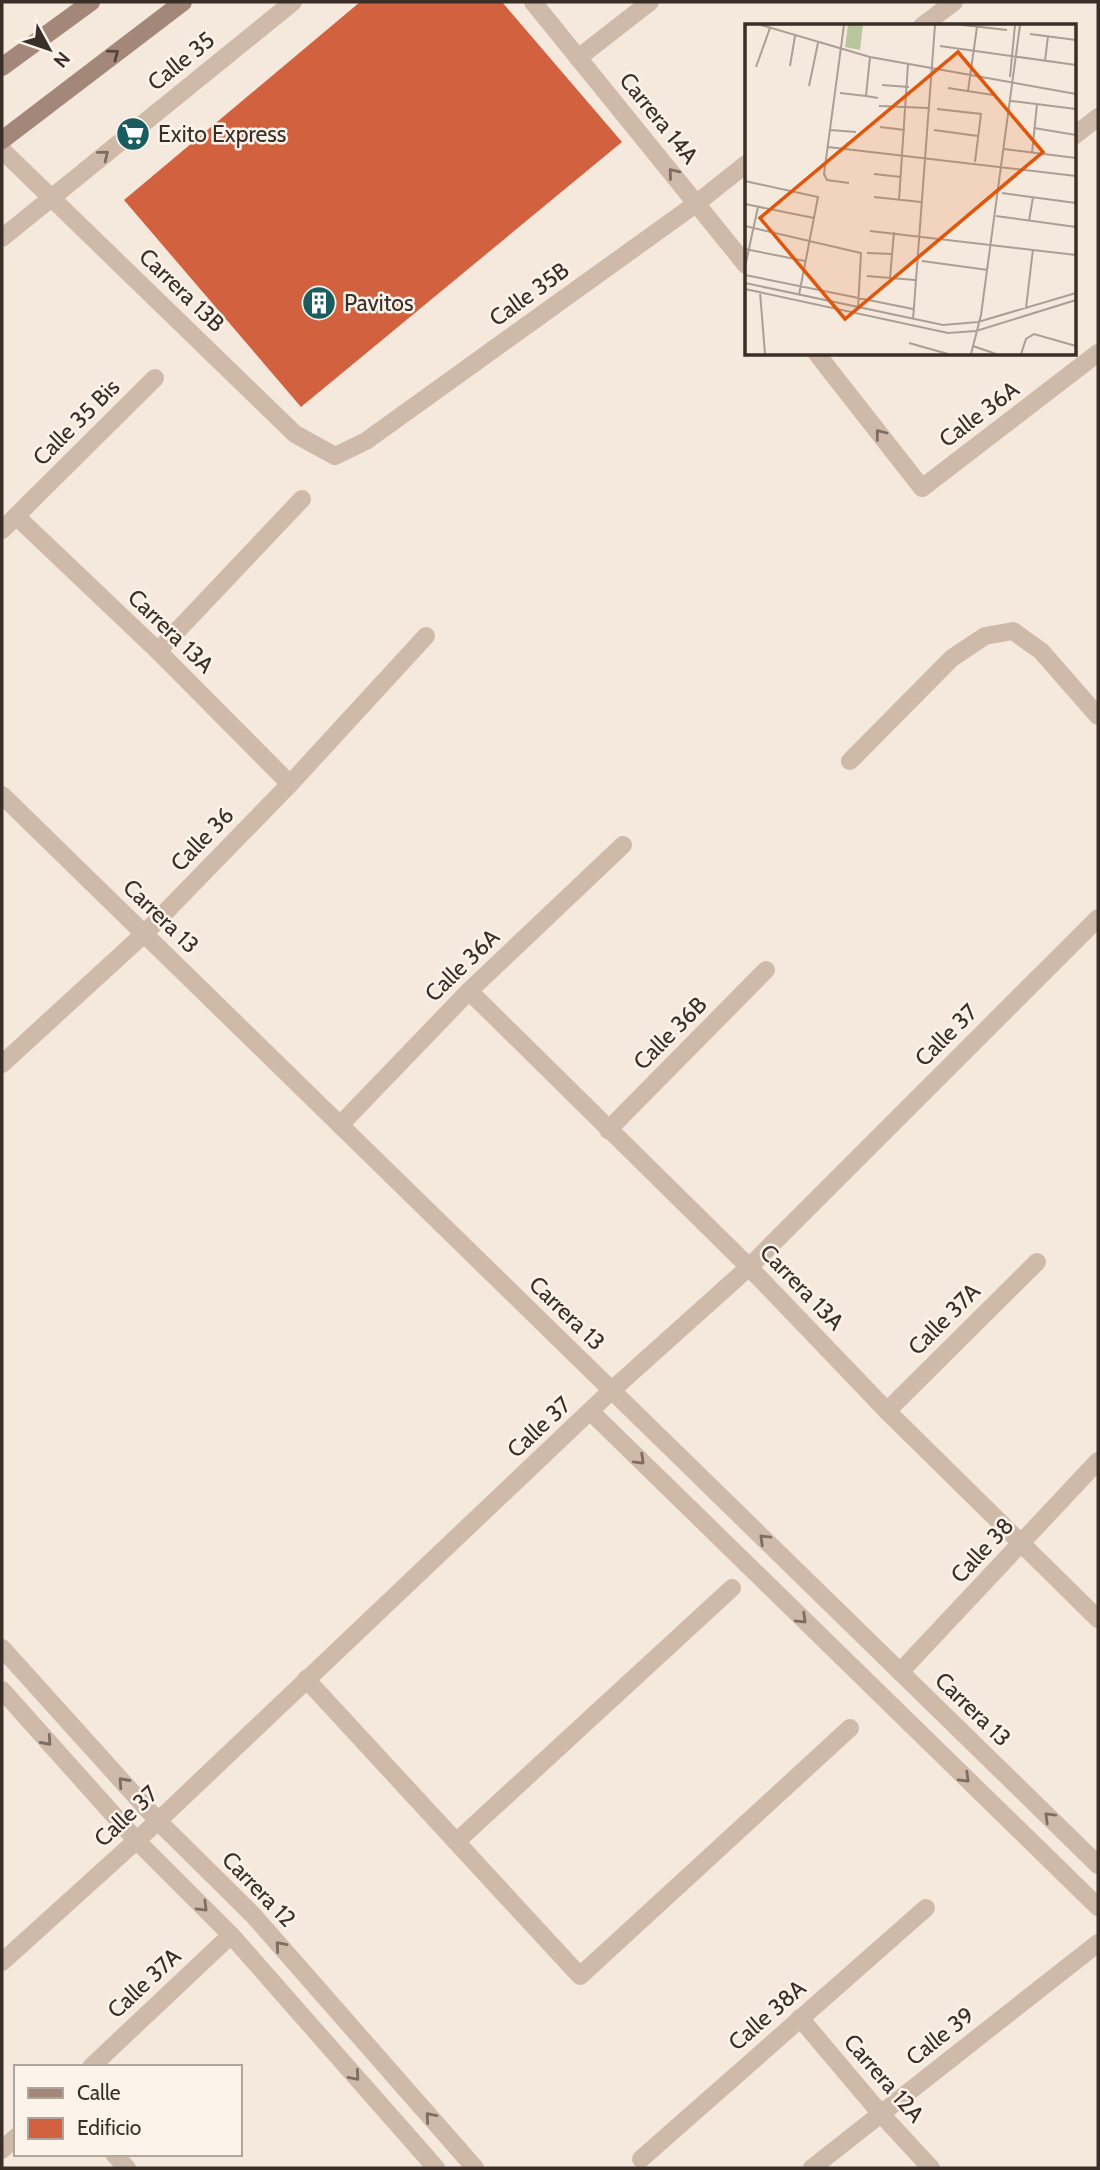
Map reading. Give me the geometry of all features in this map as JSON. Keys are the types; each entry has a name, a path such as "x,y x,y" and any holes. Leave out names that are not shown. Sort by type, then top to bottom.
{"main road":[{"path":"2,67 91,2"},
{"path":"2,140 183,2"}],"street":[{"name":"Calle 35","path":"2,238 293,2"},
{"name":"Carrera 14A","path":"533,2 745,263"},
{"path":"578,58 650,2"},
{"path":"925,24 954,2"},
{"path":"1076,134 1098,117"},
{"name":"Carrera 13B","path":"2,150 295,434 335,456"},
{"name":"Calle 35B","path":"335,456 366,441 745,166"},
{"name":"Calle 36A","path":"818,355 922,488 1098,353"},
{"name":"Calle 35 Bis","path":"2,530 155,378"},
{"path":"158,651 302,499"},
{"name":"Carrera 13A","path":"16,516 158,651 290,784"},
{"path":"849,761 952,658 985,636 1013,631 1041,651 1098,716"},
{"name":"Calle 36","path":"2,1064 144,934 290,784 426,636"},
{"name":"Carrera 13","path":"2,795 1098,1865"},
{"name":"Calle 36A","path":"340,1125 469,991 623,845"},
{"name":"Calle 37","path":"2,1962 158,1821 612,1390 749,1267 1098,918"},
{"name":"Calle 36B","path":"608,1130 766,970"},
{"name":"Carrera 13A","path":"469,991 749,1267 887,1411 1098,1619"},
{"name":"Calle 37A","path":"887,1411 1037,1262"},
{"path":"591,1412 1098,1907"},
{"name":"Calle 38","path":"900,1672 1098,1461"},
{"path":"456,1842 732,1588"},
{"name":"Carrera 12","path":"2,1648 158,1821 253,1915 475,2168"},
{"path":"306,1679 580,1976 850,1728"},
{"path":"2,1690 136,1840 231,1935 436,2168"},
{"name":"Calle 38A","path":"641,2159 926,1908"},
{"name":"Calle 37A","path":"93,2065 231,1935"},
{"name":"Calle 39","path":"812,2168 1098,1943"},
{"name":"Carrera 12A","path":"800,2018 881,2114 931,2168"}],"building":[{"name":"Pavitos","path":"360,2 502,2 622,142 301,407 124,200"}],"place":[{"name":"Exito Express","path":"133,134"},
{"name":"Pavitos","path":"319,303"}]}
